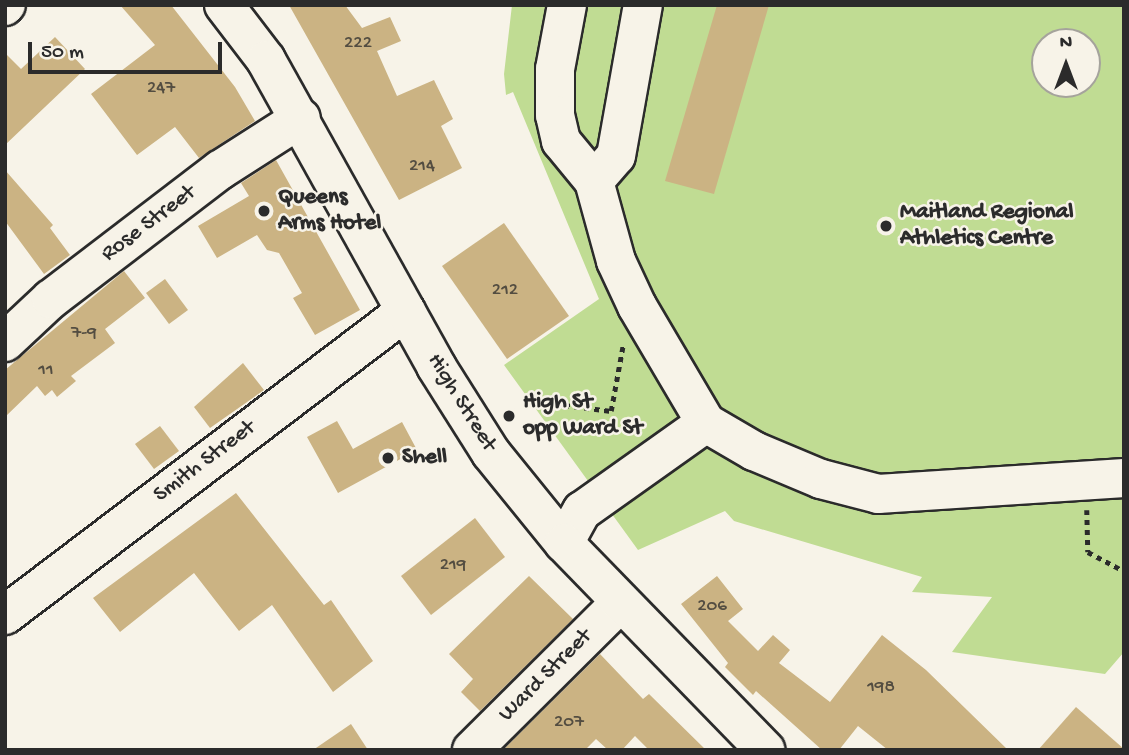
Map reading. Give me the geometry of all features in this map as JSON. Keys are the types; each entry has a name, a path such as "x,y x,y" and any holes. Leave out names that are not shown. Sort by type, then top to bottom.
{"street":[{"name":"High Street","path":"224,5 267,60 406,311 477,432 564,543 765,750"},
{"path":"567,5 555,69 555,115 561,141 594,181 616,261 636,306 706,423 754,451 821,479 878,494 1124,478"},
{"path":"594,181 616,156 643,5"},
{"name":"Rose Street","path":"5,342 51,299 220,170 301,118"},
{"name":"Smith Street","path":"5,615 406,311"},
{"path":"564,543 582,511 706,423"},
{"name":"Ward Street","path":"472,750 620,603"}],"path":[{"path":"525,400 611,411 625,336"},
{"path":"1087,506 1088,552 1124,571"}],"green space":[{"path":"512,5 1124,5 1124,652 1105,674 952,652 992,597 912,592 922,577 734,521 725,511 638,550 504,365 599,299 513,92 506,95 504,74"}],"building":[{"path":"120,5 171,5 235,87 255,121 199,158 175,127 137,155 91,94 155,45"},
{"path":"289,5 345,5 362,28 390,17 401,41 377,51 397,96 434,80 453,119 441,126 462,168 399,200"},
{"path":"717,5 769,5 714,194 665,181"},
{"path":"55,37 85,69 5,145 5,53 21,69"},
{"path":"276,160 360,310 315,335 293,298 302,293 279,253 267,250 257,235 217,258 198,226 249,196 241,183"},
{"path":"5,170 53,225 50,228 70,255 44,274 5,221"},
{"path":"504,223 569,316 507,359 442,266"},
{"path":"124,271 145,298 105,329 115,343 71,376 76,381 57,397 52,390 45,396 37,386 5,417 5,370"},
{"path":"165,279 188,310 169,324 146,293"},
{"path":"243,363 264,390 210,428 194,407"},
{"path":"337,421 353,449 402,422 417,450 338,493 307,437"},
{"path":"160,426 179,451 154,469 135,444"},
{"path":"236,493 324,605 331,600 373,661 333,692 272,605 239,631 194,573 120,632 93,598"},
{"path":"475,518 505,557 431,615 401,576"},
{"path":"529,576 573,619 480,711 461,692 473,679 449,654"},
{"path":"717,576 743,609 728,621 758,651 773,635 790,650 779,663 830,702 882,635 926,670 1008,750 888,750 858,726 839,750 822,750 756,691 753,695 725,667 728,663 681,604"},
{"path":"600,654 643,699 649,694 706,750 649,750 635,736 622,750 608,750 596,739 585,750 503,750"},
{"path":"1076,707 1124,749 1124,750 1038,750"},
{"path":"351,724 368,750 313,750"}],"place":[{"name":"Queens Arms Hotel","path":"264,211"},
{"name":"Maitland Regional Athletics Centre","path":"886,226"},
{"name":"High St opp Ward St","path":"509,416"},
{"name":"Shell","path":"388,458"}]}
